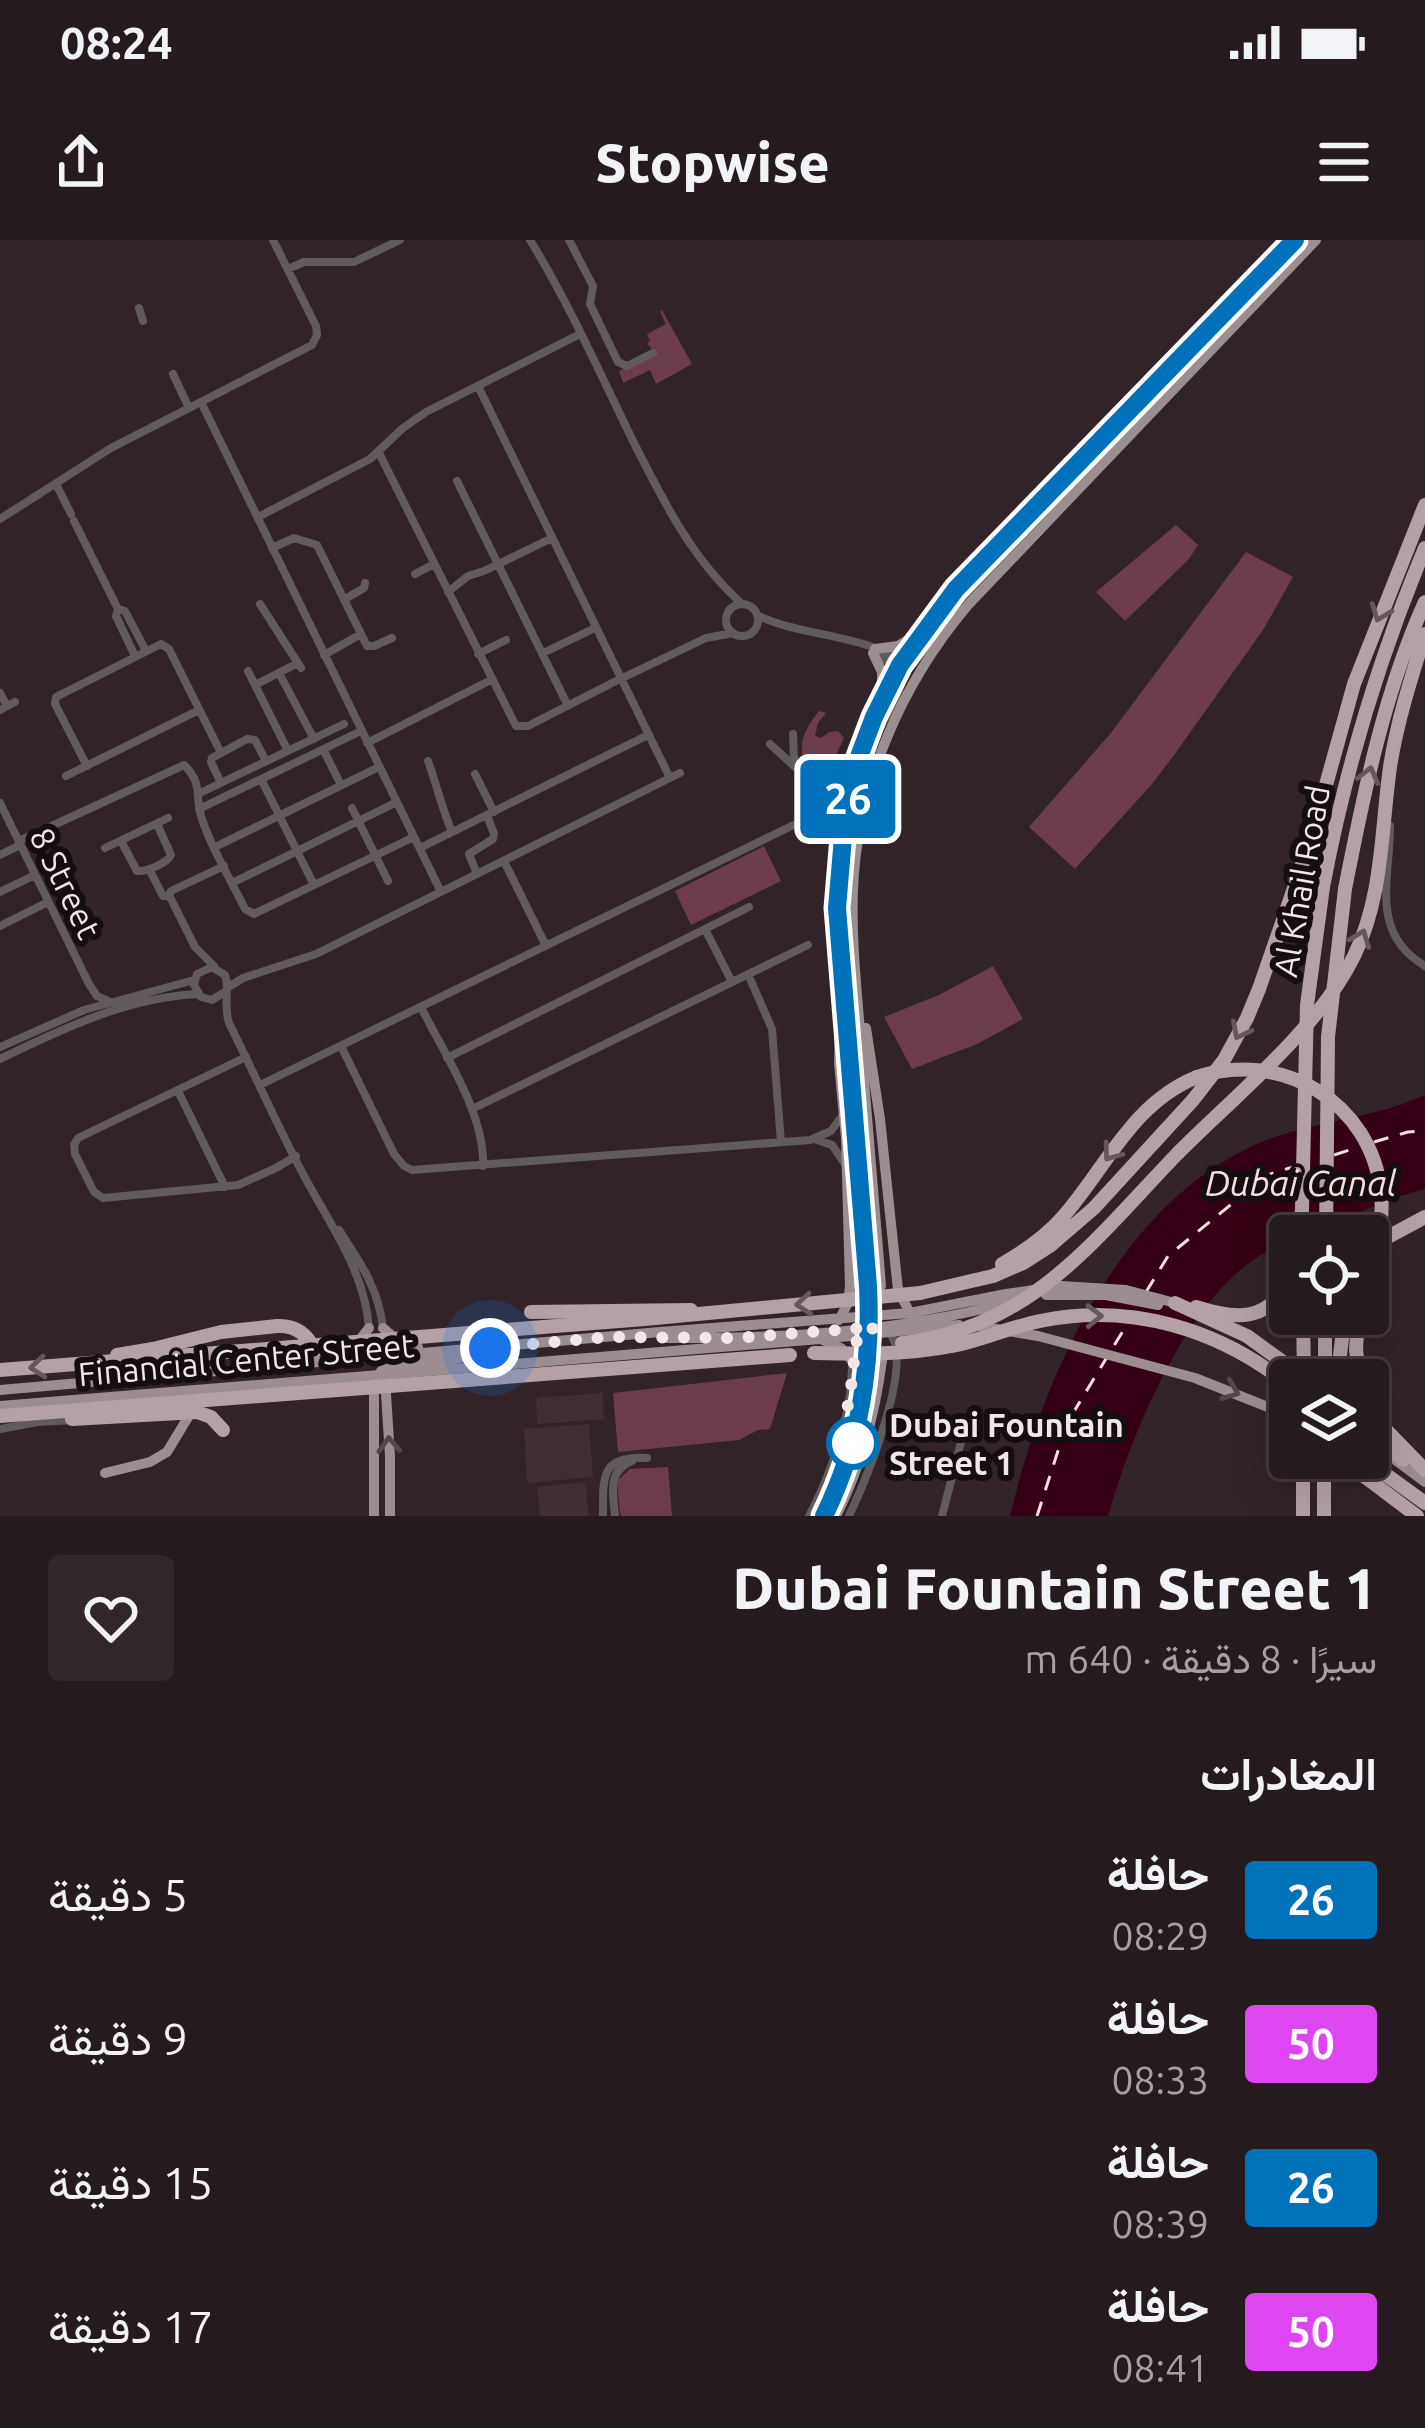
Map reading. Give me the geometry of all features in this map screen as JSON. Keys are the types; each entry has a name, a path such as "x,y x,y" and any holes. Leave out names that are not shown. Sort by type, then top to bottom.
{"highway":[{"path":"0,1370 920,1293 982,1280 1042,1252 1073,1228 1193,1100 1232,1046 1259,989 1312,839 1363,659 1425,505"},
{"name":"Al Khail Road","path":"1301,1215 1306,1023 1323,887 1360,726 1425,548"},
{"name":"Al Khail Road","path":"1325,1215 1328,1037 1346,889 1375,751 1425,602"},
{"path":"2,1416 423,1377 934,1338 1020,1303 1072,1265 1299,1034 1348,967 1375,895 1398,726 1425,634"},
{"path":"954,1286 1004,1263 1044,1236 1141,1113 1162,1094 1196,1076 1234,1069 1280,1073 1322,1093 1350,1118 1371,1152 1382,1194 1381,1215"},
{"path":"1389,1236 1425,1217"},
{"path":"1175,1303 1227,1316 1248,1315 1269,1305"},
{"path":"1175,1303 1246,1336 1273,1359"},
{"path":"532,1312 714,1312"},
{"path":"817,1346 874,1353 942,1348 1049,1319 1115,1315 1160,1321 1212,1338 1269,1366"},
{"path":"95,1362 221,1332 281,1325 302,1333 321,1356"},
{"path":"384,1401 423,1377"},
{"path":"2,1416 70,1419 197,1412 211,1417 223,1430"},
{"path":"1389,1434 1421,1495"},
{"path":"1389,1458 1421,1495"},
{"path":"1389,1468 1421,1495"},
{"path":"1389,1475 1421,1495"},
{"path":"1303,1516 1304,1479"},
{"path":"1324,1479 1324,1516"},
{"path":"1324,1479 1334,1516"},
{"path":"1386,1479 1421,1495"}],"main road":[{"path":"1295,240 978,566 926,627 880,702 853,777 840,851 837,908 875,1286 853,900 860,831 882,749 917,677 957,618 1316,240"},
{"path":"880,702 882,672 870,649 898,646 926,627"},
{"path":"858,1002 878,1106 898,1290 910,1313"},
{"path":"839,1320 850,1286 838,1038 844,1004"},
{"name":"Financial Center Street","path":"2,1416 146,1394 332,1379 456,1351 910,1313 1061,1286 1110,1288 1175,1303"},
{"path":"817,1346 1049,1294 1121,1297 1183,1313 1235,1337 1269,1361"},
{"path":"608,1337 735,1338 875,1327 986,1326 1206,1381 1269,1407"},
{"path":"896,1359 908,1345 940,1327"},
{"path":"376,1328 404,1346 456,1351"},
{"path":"321,1356 354,1347 376,1328"},
{"path":"376,1328 390,1516"},
{"path":"234,1386 492,1355 524,1345"},
{"path":"817,1346 841,1348 868,1362"},
{"name":"Financial Center Street","path":"0,1390 321,1356 423,1377"},
{"path":"824,1516 854,1442 868,1362"},
{"path":"836,1516 873,1415 868,1362"},
{"path":"374,1516 373,1410 378,1367"},
{"path":"332,1379 362,1388 373,1410"},
{"path":"105,1473 150,1462 166,1452 197,1405 220,1388"}],"street":[{"path":"0,519 111,448 314,343 316,326 273,240"},
{"path":"288,269 308,261 354,262 400,240"},
{"path":"530,240 678,528 720,584 757,615 776,624 870,649 898,658 902,664 904,677 865,775 860,831"},
{"path":"569,240 593,288 590,304 618,362 627,366 653,353"},
{"path":"140,308 143,320"},
{"path":"258,517 379,453 418,417 580,334"},
{"path":"172,374 189,408"},
{"path":"478,386 670,778"},
{"path":"201,402 441,892"},
{"path":"379,453 512,723 520,728 706,638 745,635 776,624"},
{"path":"457,482 568,706"},
{"path":"56,484 118,609 125,611 146,652"},
{"path":"902,664 916,660 980,579 1035,532"},
{"path":"272,548 294,538 317,545 370,647 392,638"},
{"path":"448,592 468,576 552,538"},
{"path":"415,574 434,563"},
{"path":"345,599 365,583"},
{"path":"720,584 733,633"},
{"path":"255,685 299,666 260,604"},
{"path":"706,638 742,604"},
{"path":"118,609 115,614 135,656"},
{"path":"755,628 757,615"},
{"path":"543,653 596,627"},
{"path":"324,655 361,634"},
{"path":"478,654 506,640"},
{"path":"87,766 56,697 160,644 167,646 221,753"},
{"path":"248,671 288,751"},
{"path":"279,673 314,739"},
{"path":"368,743 491,680"},
{"path":"66,776 199,710"},
{"path":"200,793 344,724"},
{"path":"1398,726 1386,909 1400,944 1425,966"},
{"path":"199,809 361,730"},
{"path":"419,848 649,734"},
{"path":"260,1085 808,818 814,805 798,772 793,734"},
{"path":"221,783 211,760 221,753 252,739 266,761"},
{"path":"770,744 798,772"},
{"path":"323,749 341,785"},
{"path":"428,761 452,832"},
{"path":"0,855 182,765 188,767 200,793 199,809 247,912 254,914 414,837"},
{"path":"215,847 379,767"},
{"path":"0,1059 53,1034 160,999 217,999 249,976 316,954 680,773"},
{"path":"476,774 494,834 469,854 477,874"},
{"path":"261,779 314,885"},
{"path":"232,883 397,802"},
{"name":"8 Street","path":"0,803 89,984"},
{"path":"352,808 388,881"},
{"path":"105,848 168,818"},
{"path":"121,841 137,871 149,868 171,857 157,824"},
{"path":"504,861 546,946"},
{"path":"224,866 171,891 170,896 195,947 227,979 229,1023"},
{"path":"149,868 163,896 170,896"},
{"path":"0,892 35,875"},
{"path":"0,926 49,902"},
{"path":"447,1058 749,907"},
{"path":"705,929 732,982"},
{"path":"472,1109 808,944"},
{"path":"195,947 196,977 203,997 229,1023 352,1263 376,1328"},
{"path":"0,1047 84,1010 196,977 206,968 249,976"},
{"path":"748,974 772,1029 781,1142"},
{"path":"89,984 100,999 110,1002"},
{"path":"84,1010 92,998 89,984"},
{"path":"421,1007 481,1132 483,1166"},
{"path":"341,1046 394,1154 404,1166 420,1171 810,1139 832,1131 844,1111"},
{"path":"246,1057 89,1134 78,1144 77,1157 93,1188 110,1196 226,1186 250,1181 297,1159"},
{"path":"178,1091 226,1186"},
{"path":"810,1139 832,1145 847,1166"},
{"path":"809,1516 868,1362 859,1336 875,1327"},
{"path":"849,1516 882,1434 896,1359 896,1329"},
{"path":"2,1416 46,1421 161,1420 174,1415 171,1398 146,1394"},
{"path":"942,1516 962,1442"},
{"path":"603,1516 603,1482 609,1467 619,1460 647,1458 628,1463 615,1474 615,1516"}],"shaded area":[{"path":"662,310 692,364 656,384 650,370 623,383 619,371 655,353 647,334 666,324"},
{"path":"1176,525 1198,545 1125,621 1096,592"},
{"path":"1246,552 1293,577 1263,630 1177,751 1075,869 1029,827 1110,734"},
{"path":"819,711 826,713 815,736 838,731 844,738 836,755 844,767 834,808 816,790 802,755 805,733"},
{"path":"764,846 781,881 691,925 675,891"},
{"path":"993,966 1023,1019 977,1044 912,1069 884,1017"},
{"path":"787,1373 770,1429 739,1440 618,1452 613,1393"},
{"path":"602,1393 604,1419 537,1424 536,1398"},
{"path":"589,1424 593,1477 527,1483 524,1429"},
{"path":"668,1467 672,1516 622,1516 617,1481 630,1469"},
{"path":"585,1482 589,1516 540,1516 537,1487"}],"water":[{"name":"Dubai Canal","path":"1425,1095 1425,1189 1353,1215 1269,1215 1269,1252 1230,1280 1183,1340 1146,1411 1108,1516 1010,1516 1024,1463 1066,1353 1126,1252 1164,1208 1208,1172 1257,1144"}],"ferry route":[{"path":"1374,1142 1425,1131"},
{"path":"1334,1155 1359,1147"},
{"path":"1146,1292 1168,1256 1267,1175 1296,1166"},
{"path":"1037,1516 1067,1423 1129,1321"}],"tunnel":[{"path":"868,1361 869,1295"}],"bus line":[{"name":"26","path":"824,1516 858,1426 869,1343 837,908 845,814 868,731 900,665 956,589 1295,240"}],"place":[{"name":"Dubai Fountain Street 1","path":"853,1443"}],"route":[{"path":"490,1348 608,1337 735,1338 875,1327 856,1343 842,1431 853,1443"}]}
